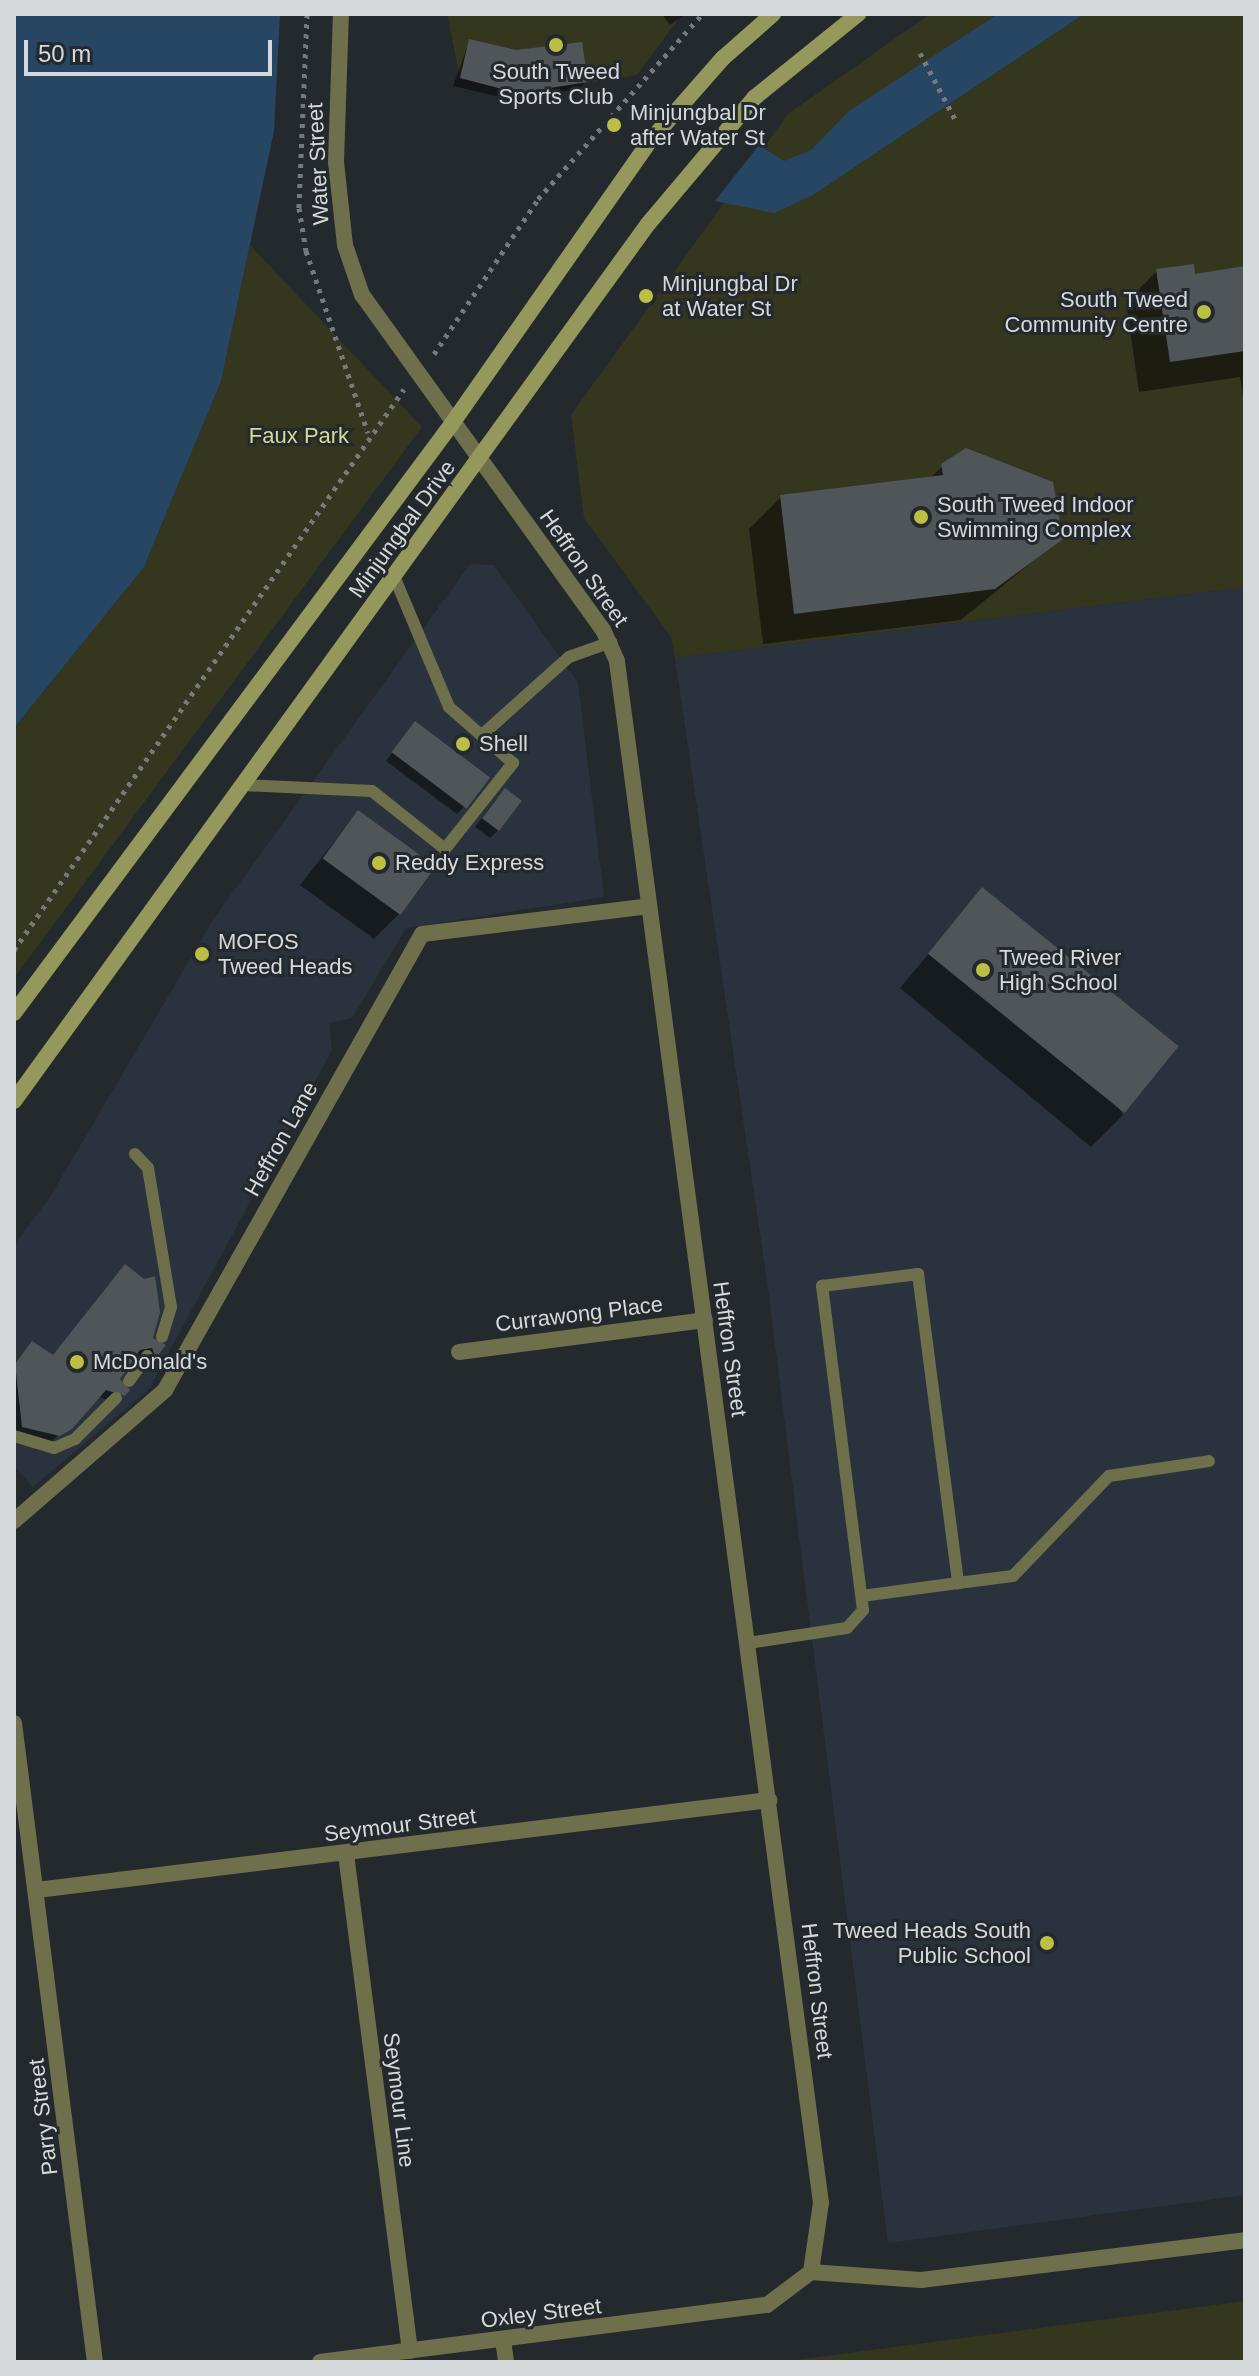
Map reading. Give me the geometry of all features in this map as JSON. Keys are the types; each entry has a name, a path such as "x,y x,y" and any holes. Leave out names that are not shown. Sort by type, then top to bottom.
{"main road":[{"name":"Minjungbal Drive","path":"14,1013 451,425 650,141 723,58 773,14"},
{"name":"Minjungbal Drive","path":"14,1101 394,576 720,134 858,14"}],"street":[{"name":"Water Street","path":"341,14 336,162 345,245 362,295 451,425"},
{"name":"Heffron Street","path":"451,425 611,642 705,1320 821,2203 811,2272"},
{"name":"Heffron Lane","path":"14,1521 165,1390 422,934 649,906"},
{"name":"Currawong Place","path":"459,1352 705,1320"},
{"name":"Parry Street","path":"14,1723 95,2362"},
{"name":"Seymour Street","path":"37,1890 769,1800"},
{"name":"Seymour Line","path":"346,1854 410,2351"},
{"path":"811,2272 921,2280 1245,2240"},
{"name":"Oxley Street","path":"320,2362 767,2305 811,2272"},
{"path":"503,2340 506,2362"}],"lane":[{"path":"242,785 372,791 445,849 513,763 449,707 394,576"},
{"path":"482,735 569,657 611,642"},
{"path":"135,1154 148,1168 171,1307 162,1337"},
{"path":"748,1643 847,1628 863,1610 822,1286 918,1274 958,1583"},
{"path":"129,1381 147,1356"},
{"path":"14,1436 54,1448 75,1439 116,1398"},
{"path":"862,1596 1013,1576 1109,1476 1209,1461"}],"path":[{"path":"14,950 538,199 702,14"},
{"path":"920,53 955,119"}],"shaded area":[{"path":"470,564 494,565 578,683 604,897 406,928 352,1018 329,1023 332,1050 149,1389 33,1487 14,1466 14,1245 50,1197 215,917"},
{"name":"Tweed River High School","path":"1245,587 1245,2195 888,2243 767,1281 675,658"}],"green space":[{"name":"South Tweed Sports Club","path":"447,14 682,14 637,75 518,93 460,78"},
{"path":"930,14 1245,14 1245,587 675,658 671,637 584,518 571,415 788,114"},
{"name":"Faux Park","path":"250,245 422,427 14,978 14,728 144,567 221,381"},
{"path":"1245,2301 1245,2362 780,2362"}],"water":[{"path":"14,14 280,14 274,131 221,381 144,567 14,728"},
{"path":"998,14 1084,14 813,195 774,213 715,201 759,145 784,161 811,150 849,111"}],"building":[{"path":"469,39 516,50 582,42 588,82 518,93 460,78"},
{"name":"South Tweed Community Centre","path":"1194,264 1195,274 1245,266 1245,351 1170,362 1156,269"},
{"name":"South Tweed Indoor Swimming Complex","path":"966,448 1053,482 1063,539 995,589 794,614 780,495 943,475 941,464"},
{"path":"415,721 490,778 467,809 392,752"},
{"path":"505,788 522,801 499,831 482,818"},
{"name":"Reddy Express","path":"358,810 436,866 400,915 323,859"},
{"path":"982,887 1179,1046 1124,1113 928,954"},
{"path":"125,1264 144,1279 155,1276 160,1312 153,1338 166,1345 156,1358 152,1348 140,1350 120,1379 130,1390 125,1396 106,1390 72,1429 60,1436 22,1427 15,1364 32,1341 53,1355"}],"place":[{"name":"South Tweed Sports Club","path":"556,45"},
{"name":"Minjungbal Dr after Water St","path":"614,125"},
{"name":"Minjungbal Dr at Water St","path":"646,296"},
{"name":"South Tweed Community Centre","path":"1204,312"},
{"name":"South Tweed Indoor Swimming Complex","path":"921,517"},
{"name":"Shell","path":"463,744"},
{"name":"Reddy Express","path":"379,863"},
{"name":"MOFOS Tweed Heads","path":"202,954"},
{"name":"Tweed River High School","path":"983,970"},
{"name":"McDonald's","path":"77,1362"},
{"name":"Tweed Heads South Public School","path":"1047,1943"}]}
